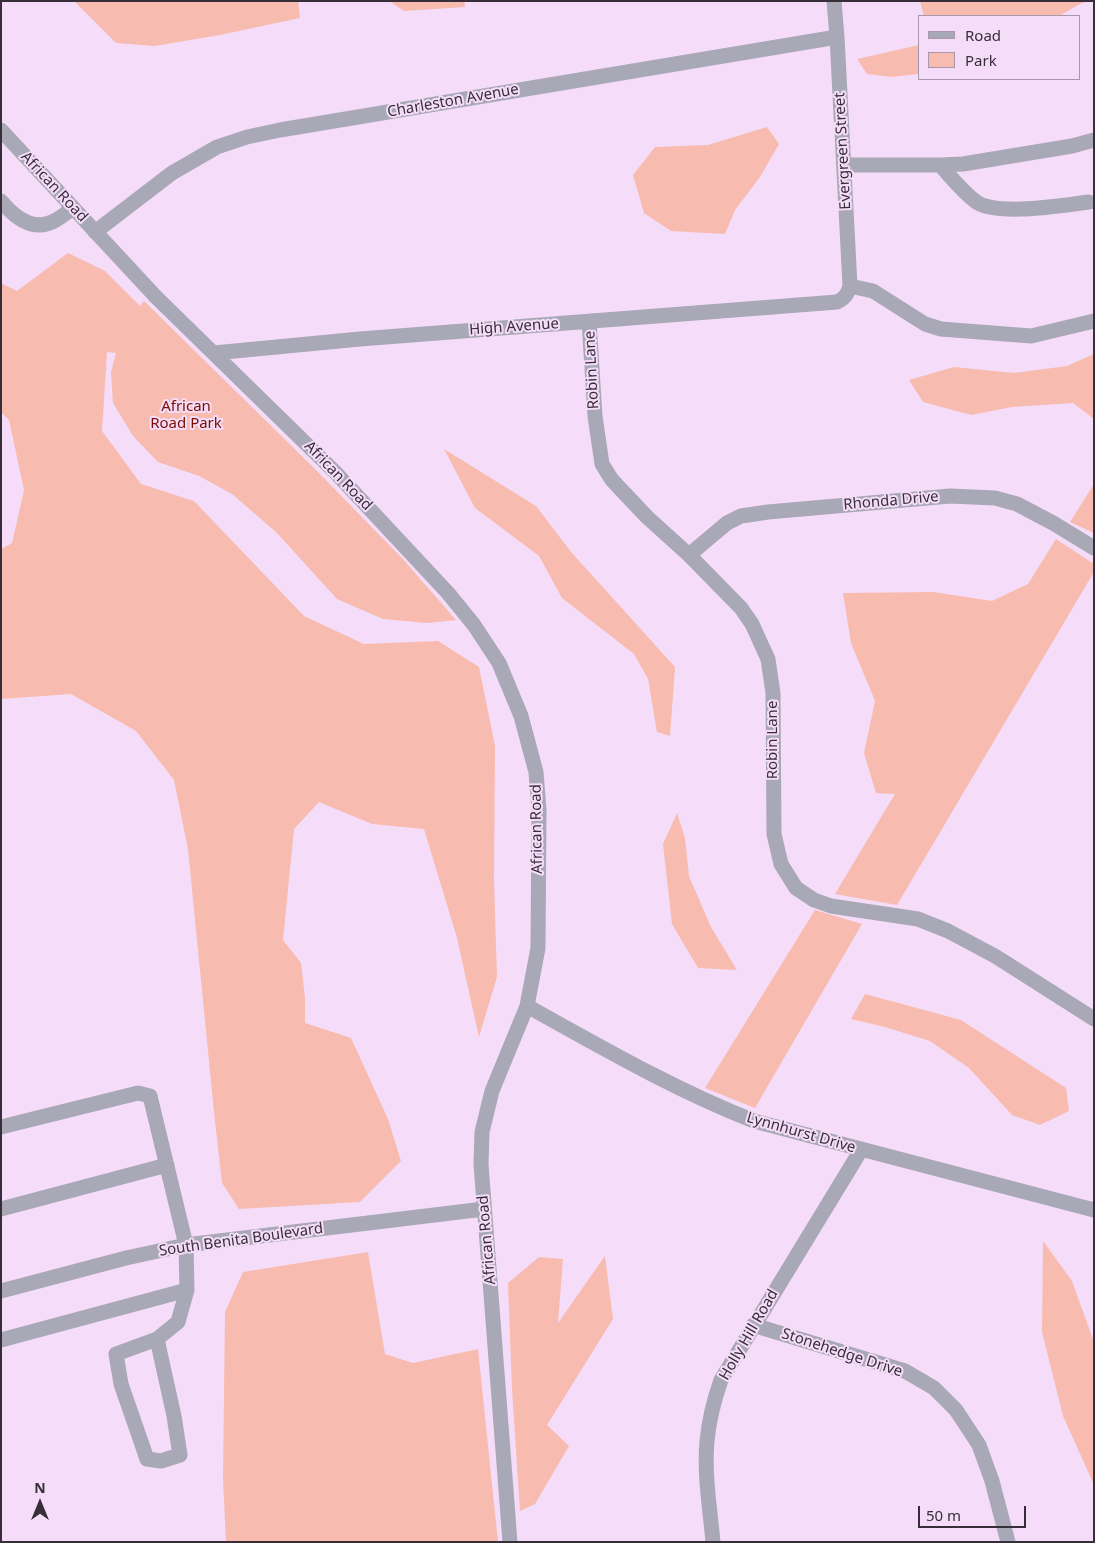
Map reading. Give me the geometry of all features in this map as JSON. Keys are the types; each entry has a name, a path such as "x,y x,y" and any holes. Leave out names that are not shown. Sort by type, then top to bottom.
{"street":[{"name":"Evergreen Street","path":"834,1 838,37 844,165 847,293"},
{"name":"Charleston Avenue","path":"95,232 172,173 217,147 247,137 838,37"},
{"name":"African Road","path":"1,130 156,297 335,472 448,593 474,625 499,662 521,716 536,772 539,810 538,948 527,1006 492,1091 482,1132 481,1164 510,1542"},
{"path":"844,165 963,164 1072,146 1094,140"},
{"path":"940,165 976,202 990,208 1033,209 1089,202"},
{"path":"1,201 17,217 27,223 40,225 55,221 73,208"},
{"path":"847,293 874,290 925,324 941,329 1031,336 1094,321"},
{"name":"High Avenue","path":"214,353 360,339 837,302 847,293"},
{"name":"Robin Lane","path":"589,322 595,416 602,464 612,480 741,608 752,624 768,659 773,693 774,834 781,864 796,888 814,900 831,906 918,919 948,931 995,956 1094,1019"},
{"name":"Rhonda Drive","path":"689,555 727,524 741,516 950,496 995,498 1018,504 1094,548"},
{"name":"Lynnhurst Drive","path":"527,1006 641,1069 719,1107 754,1121 1094,1210"},
{"path":"1,1127 138,1093 150,1096 186,1245 187,1290 178,1322 157,1339 116,1354 121,1384 147,1459 161,1462 180,1455 174,1416 157,1339"},
{"name":"Holly Hill Road","path":"713,1542 707,1474 707,1442 713,1405 721,1380 861,1150"},
{"path":"1,1208 167,1166"},
{"name":"South Benita Boulevard","path":"1,1290 126,1258 186,1245 484,1209"},
{"path":"1,1340 187,1290"},
{"name":"Stonehedge Drive","path":"753,1325 905,1372 934,1388 956,1410 979,1445 992,1480 1008,1542"}],"green space":[{"path":"74,1 298,1 300,18 220,35 155,46 116,43"},
{"path":"389,1 464,1 465,7 404,11"},
{"path":"920,1 1088,1 1061,15 924,15"},
{"path":"918,45 918,74 891,77 867,74 857,59"},
{"path":"767,127 779,144 760,177 735,210 725,234 671,231 644,213 633,175 655,147 708,145"},
{"name":"African Road Park","path":"68,253 105,271 140,306 144,301 315,469 402,558 456,620 427,623 383,619 337,599 276,532 232,494 199,476 158,462 133,436 113,403 111,372 116,353 107,352 102,431 141,484 194,501 304,616 364,644 438,641 479,667 495,746 494,880 497,977 479,1037 457,938 424,829 372,824 319,802 294,829 283,940 301,963 305,998 305,1023 351,1038 388,1119 401,1161 360,1202 239,1209 222,1183 188,849 174,780 136,731 71,694 1,699 1,549 12,543 24,490 9,420 1,412 1,283 17,291"},
{"path":"1094,354 1094,419 1073,403 1012,407 971,415 923,402 909,380 954,367 1014,373 1067,366"},
{"path":"444,449 536,506 572,553 675,667 670,736 657,732 648,679 634,654 562,598 539,556 475,508"},
{"path":"1094,484 1094,533 1070,522"},
{"path":"1056,539 1094,564 1094,572 897,905 835,894 895,794 876,793 864,753 875,701 851,643 843,593 933,592 992,601 1028,584"},
{"path":"677,813 685,838 689,876 711,927 737,970 698,968 672,924 663,844"},
{"path":"815,910 862,924 755,1108 705,1088"},
{"path":"865,994 961,1020 1066,1088 1069,1111 1040,1125 1012,1115 969,1068 930,1041 851,1019"},
{"path":"1043,1241 1072,1281 1094,1342 1094,1485 1063,1416 1042,1332"},
{"path":"368,1252 385,1354 413,1363 478,1349 498,1542 226,1542 223,1479 225,1312 243,1272"},
{"path":"605,1256 613,1319 547,1425 569,1446 535,1504 520,1511 512,1389 508,1283 539,1257 563,1259 558,1323"}]}
